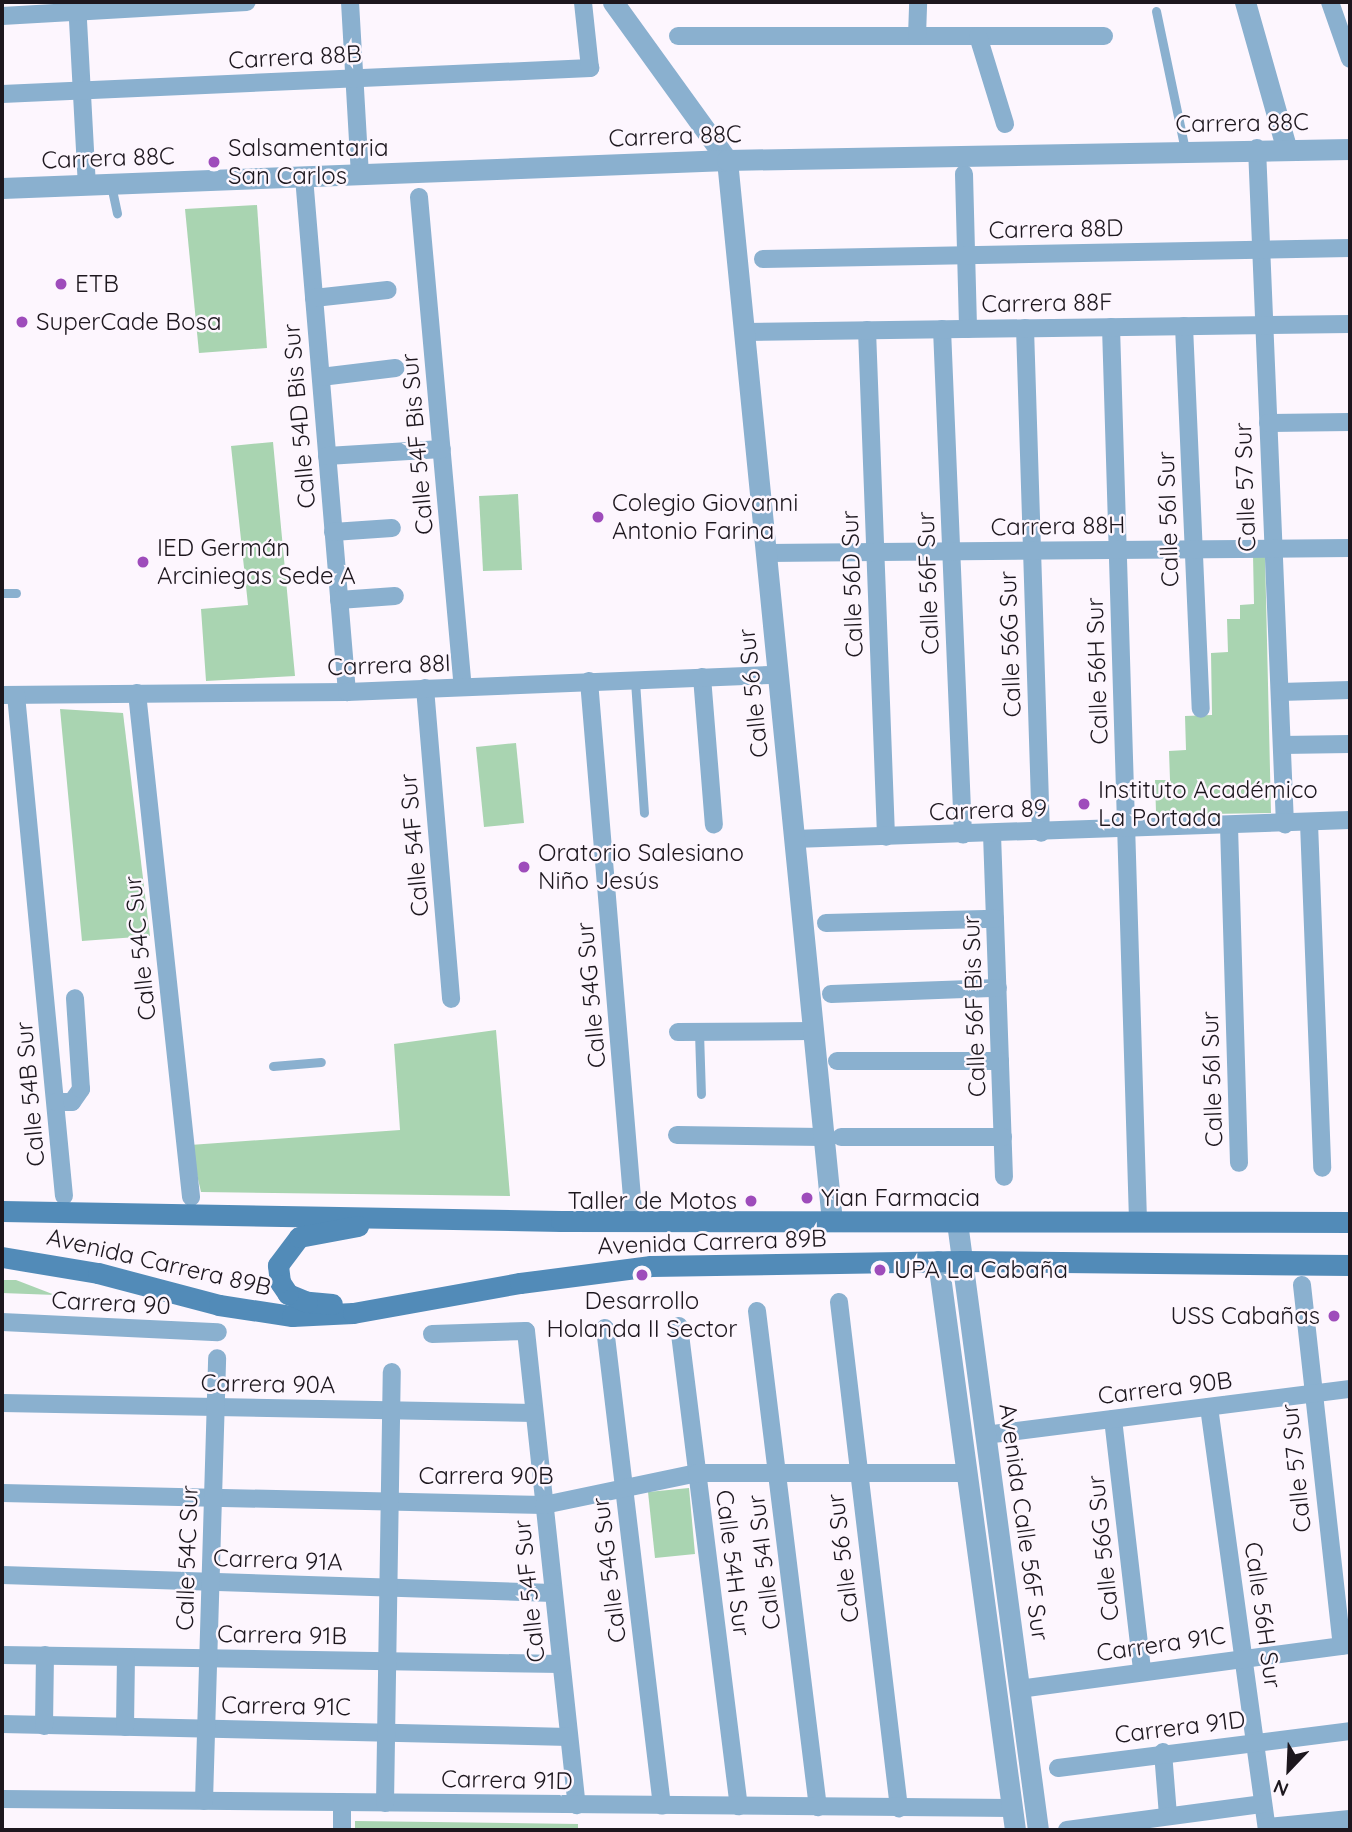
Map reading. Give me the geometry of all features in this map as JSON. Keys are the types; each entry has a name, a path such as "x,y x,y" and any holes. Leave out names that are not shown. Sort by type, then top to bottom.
{"main road":[{"name":"Avenida Carrera 89B","path":"2,1211 634,1221 1350,1222"},
{"path":"425,1300 307,1302 284,1289 278,1273 281,1256 291,1243 311,1232 426,1217"},
{"name":"Avenida Carrera 89B","path":"2,1257 98,1273 271,1315 334,1315 650,1266 939,1261 1350,1265"}],"street":[{"path":"2,16 78,7 247,2"},
{"path":"349,2 360,175"},
{"name":"Carrera 88B","path":"2,94 590,68 583,2"},
{"path":"613,2 727,160"},
{"path":"917,36 918,2"},
{"path":"1245,2 1286,147"},
{"path":"1330,2 1350,58"},
{"path":"78,7 86,186"},
{"path":"678,36 1104,36"},
{"path":"978,36 1005,124"},
{"name":"Carrera 88C","path":"2,188 727,160 1286,147 1350,149"},
{"name":"Calle 57 Sur","path":"1257,148 1285,824"},
{"name":"Calle 56 Sur","path":"727,160 813,1031 832,1137 832,1221"},
{"path":"964,174 968,329"},
{"name":"Calle 54D Bis Sur","path":"304,177 347,692"},
{"name":"Calle 54F Bis Sur","path":"419,197 463,686"},
{"name":"Carrera 88D","path":"763,259 1350,248"},
{"path":"314,298 388,290"},
{"name":"Carrera 88F","path":"744,332 1350,324"},
{"name":"Calle 56I Sur","path":"1184,326 1201,709"},
{"name":"Calle 56H Sur","path":"1111,327 1138,1222"},
{"name":"Calle 56G Sur","path":"1025,328 1041,833"},
{"name":"Calle 56F Sur","path":"942,329 962,835"},
{"name":"Calle 56D Sur","path":"867,330 886,837"},
{"path":"321,377 395,368"},
{"path":"1268,423 1350,422"},
{"path":"327,456 442,449"},
{"path":"334,531 392,528"},
{"name":"Carrera 88H","path":"766,553 1350,548"},
{"path":"339,600 395,596"},
{"name":"Carrera 88I","path":"9,695 347,692 778,675"},
{"path":"702,677 714,825"},
{"name":"Calle 54G Sur","path":"589,681 634,1221"},
{"name":"Calle 54F Sur","path":"425,688 451,999"},
{"path":"1279,692 1350,690"},
{"name":"Calle 54C Sur","path":"137,693 191,1198"},
{"name":"Calle 54B Sur","path":"9,695 56,1101 64,1196"},
{"path":"1282,745 1350,744"},
{"name":"Carrera 89","path":"794,839 1126,831 1350,821"},
{"path":"1309,823 1322,1168"},
{"name":"Calle 56I Sur","path":"1229,826 1239,1163"},
{"name":"Calle 56F Bis Sur","path":"992,834 1004,1177"},
{"path":"826,923 995,919"},
{"path":"831,993 998,988"},
{"path":"56,1101 72,1102 81,1088 75,998"},
{"path":"678,1032 813,1031"},
{"path":"837,1061 1000,1061"},
{"path":"677,1135 1003,1137"},
{"name":"Avenida Calle 56F Sur","path":"957,1222 1038,1830"},
{"name":"Avenida Calle 56F Sur","path":"939,1261 1015,1830"},
{"name":"Calle 57 Sur","path":"1302,1285 1346,1645"},
{"name":"Calle 56 Sur","path":"839,1302 899,1808"},
{"name":"Calle 54I Sur","path":"757,1311 818,1807"},
{"name":"Carrera 90","path":"2,1322 218,1332"},
{"name":"Calle 54H Sur","path":"679,1326 739,1806"},
{"name":"Calle 54G Sur","path":"606,1328 662,1805"},
{"name":"Calle 54F Sur","path":"432,1334 526,1331 577,1805"},
{"name":"Calle 54C Sur","path":"204,1801 217,1358"},
{"path":"385,1803 392,1372"},
{"name":"Carrera 90B","path":"985,1435 1350,1388"},
{"name":"Carrera 90A","path":"2,1403 534,1413"},
{"name":"Calle 56H Sur","path":"1209,1407 1245,1658 1261,1804 1267,1828"},
{"name":"Calle 56G Sur","path":"1113,1419 1142,1671"},
{"name":"Carrera 90B","path":"2,1493 390,1499 544,1505 697,1473 967,1472"},
{"name":"Carrera 91A","path":"2,1575 553,1593"},
{"name":"Carrera 91C","path":"1019,1689 1346,1645"},
{"name":"Carrera 91B","path":"2,1655 561,1664"},
{"path":"44,1726 45,1655"},
{"path":"125,1727 126,1657"},
{"name":"Carrera 91C","path":"2,1724 569,1737"},
{"name":"Carrera 91D","path":"1058,1768 1163,1752 1350,1731"},
{"path":"1163,1752 1168,1815"},
{"name":"Carrera 91D","path":"2,1799 1012,1808"},
{"path":"342,1802 342,1830"},
{"path":"1067,1830 1261,1804"},
{"path":"1267,1828 1350,1819"}],"lane":[{"path":"1156,11 1185,149"},
{"path":"111,185 117,213"},
{"path":"2,593 16,593"},
{"path":"635,679 644,813"},
{"path":"699,1032 701,1094"},
{"path":"273,1066 321,1062"}],"green space":[{"path":"257,205 267,348 199,353 185,209"},
{"path":"273,442 295,676 206,681 201,609 248,605 231,446"},
{"path":"518,494 522,570 483,571 479,496"},
{"path":"1253,555 1265,555 1271,813 1147,815 1156,812 1155,780 1170,780 1169,751 1186,750 1185,716 1212,715 1211,653 1228,652 1227,619 1240,619 1240,605 1254,604"},
{"path":"60,709 123,713 150,936 82,941"},
{"path":"516,743 524,823 484,827 476,747"},
{"path":"496,1030 510,1196 201,1192 190,1145 400,1130 394,1044"},
{"path":"2,1280 16,1280 55,1295 2,1293"},
{"path":"689,1488 695,1554 655,1558 648,1492"},
{"path":"355,1821 578,1824 578,1830 355,1830"}],"place":[{"name":"Salsamentaria San Carlos","path":"214,162"},
{"name":"ETB","path":"61,284"},
{"name":"SuperCade Bosa","path":"22,322"},
{"name":"Colegio Giovanni Antonio Farina","path":"598,517"},
{"name":"IED Germán Arciniegas Sede A","path":"143,562"},
{"name":"Instituto Académico La Portada","path":"1084,804"},
{"name":"Oratorio Salesiano Niño Jesús","path":"524,867"},
{"name":"Yian Farmacia","path":"807,1198"},
{"name":"Taller de Motos","path":"751,1201"},
{"name":"UPA La Cabaña","path":"880,1270"},
{"name":"Desarrollo Holanda II Sector","path":"642,1275"},
{"name":"USS Cabañas","path":"1334,1316"}]}
